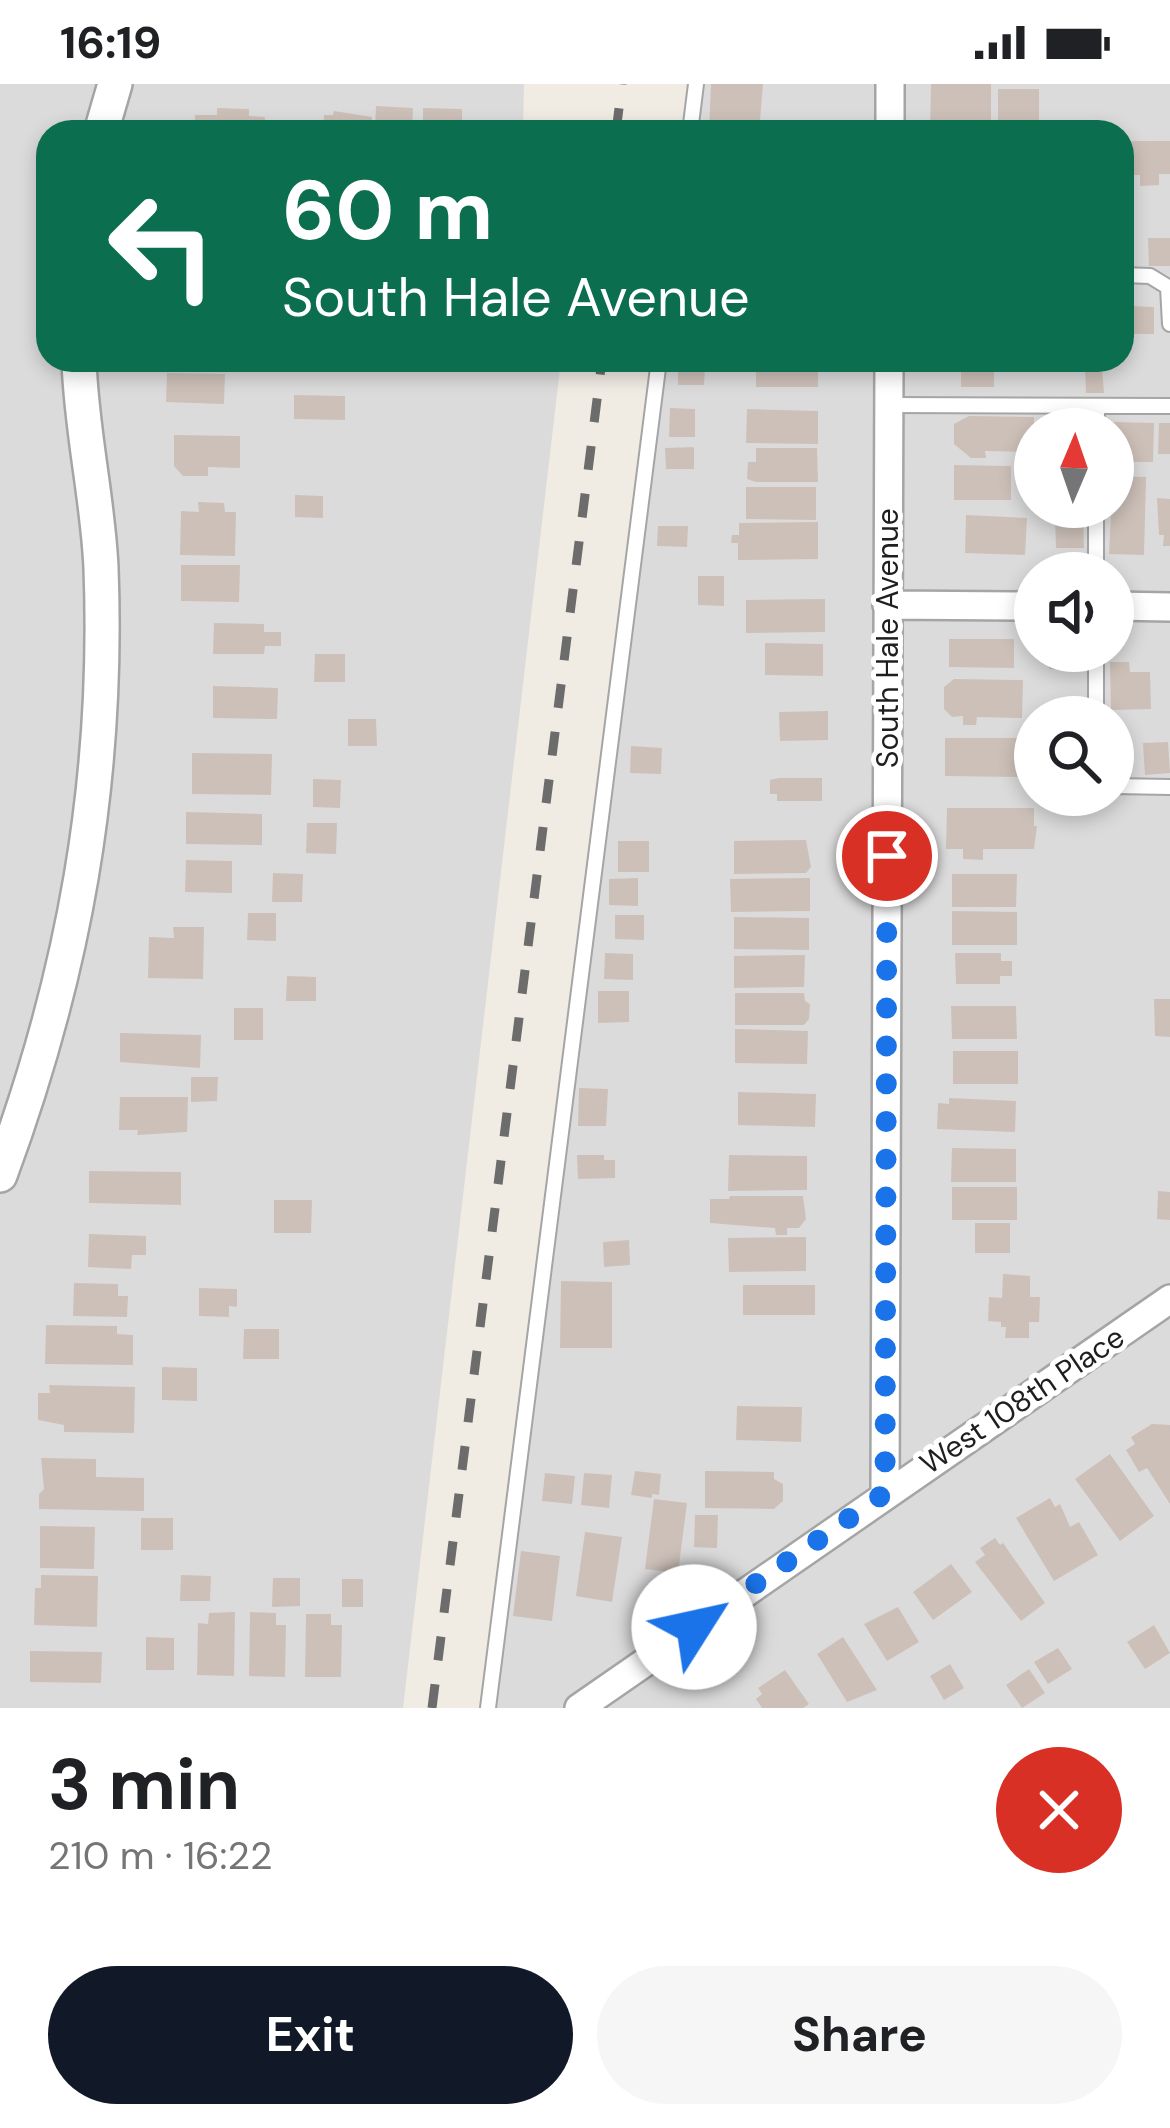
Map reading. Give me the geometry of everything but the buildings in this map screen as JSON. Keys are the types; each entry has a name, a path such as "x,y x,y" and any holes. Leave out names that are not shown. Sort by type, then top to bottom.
{"street":[{"path":"104,120 115,84"},
{"path":"890,84 890,120"},
{"path":"0,1175 57,1004 77,914 99,750 100,560 80,372"},
{"name":"South Hale Avenue","path":"885,1493 889,372"},
{"path":"887,605 1014,606"},
{"path":"1134,606 1170,607"},
{"name":"West 108th Place","path":"579,1708 1170,1299"}],"lane":[{"path":"691,120 696,84"},
{"path":"1134,275 1150,276 1168,287 1170,324"},
{"path":"488,1708 657,372"},
{"path":"888,405 1170,406"},
{"path":"1134,786 1170,787"}],"shaded area":[{"path":"0,84 524,84 523,120 36,120 36,372 560,372 403,1708 0,1708"},
{"path":"702,84 1170,84 1170,1708 496,1708 665,372 1134,372 1134,120 698,120"}],"railway":[{"path":"618,120 622,84"},
{"path":"432,1708 600,372"}],"route":[{"path":"694,1627 885,1493 887,856"}]}
